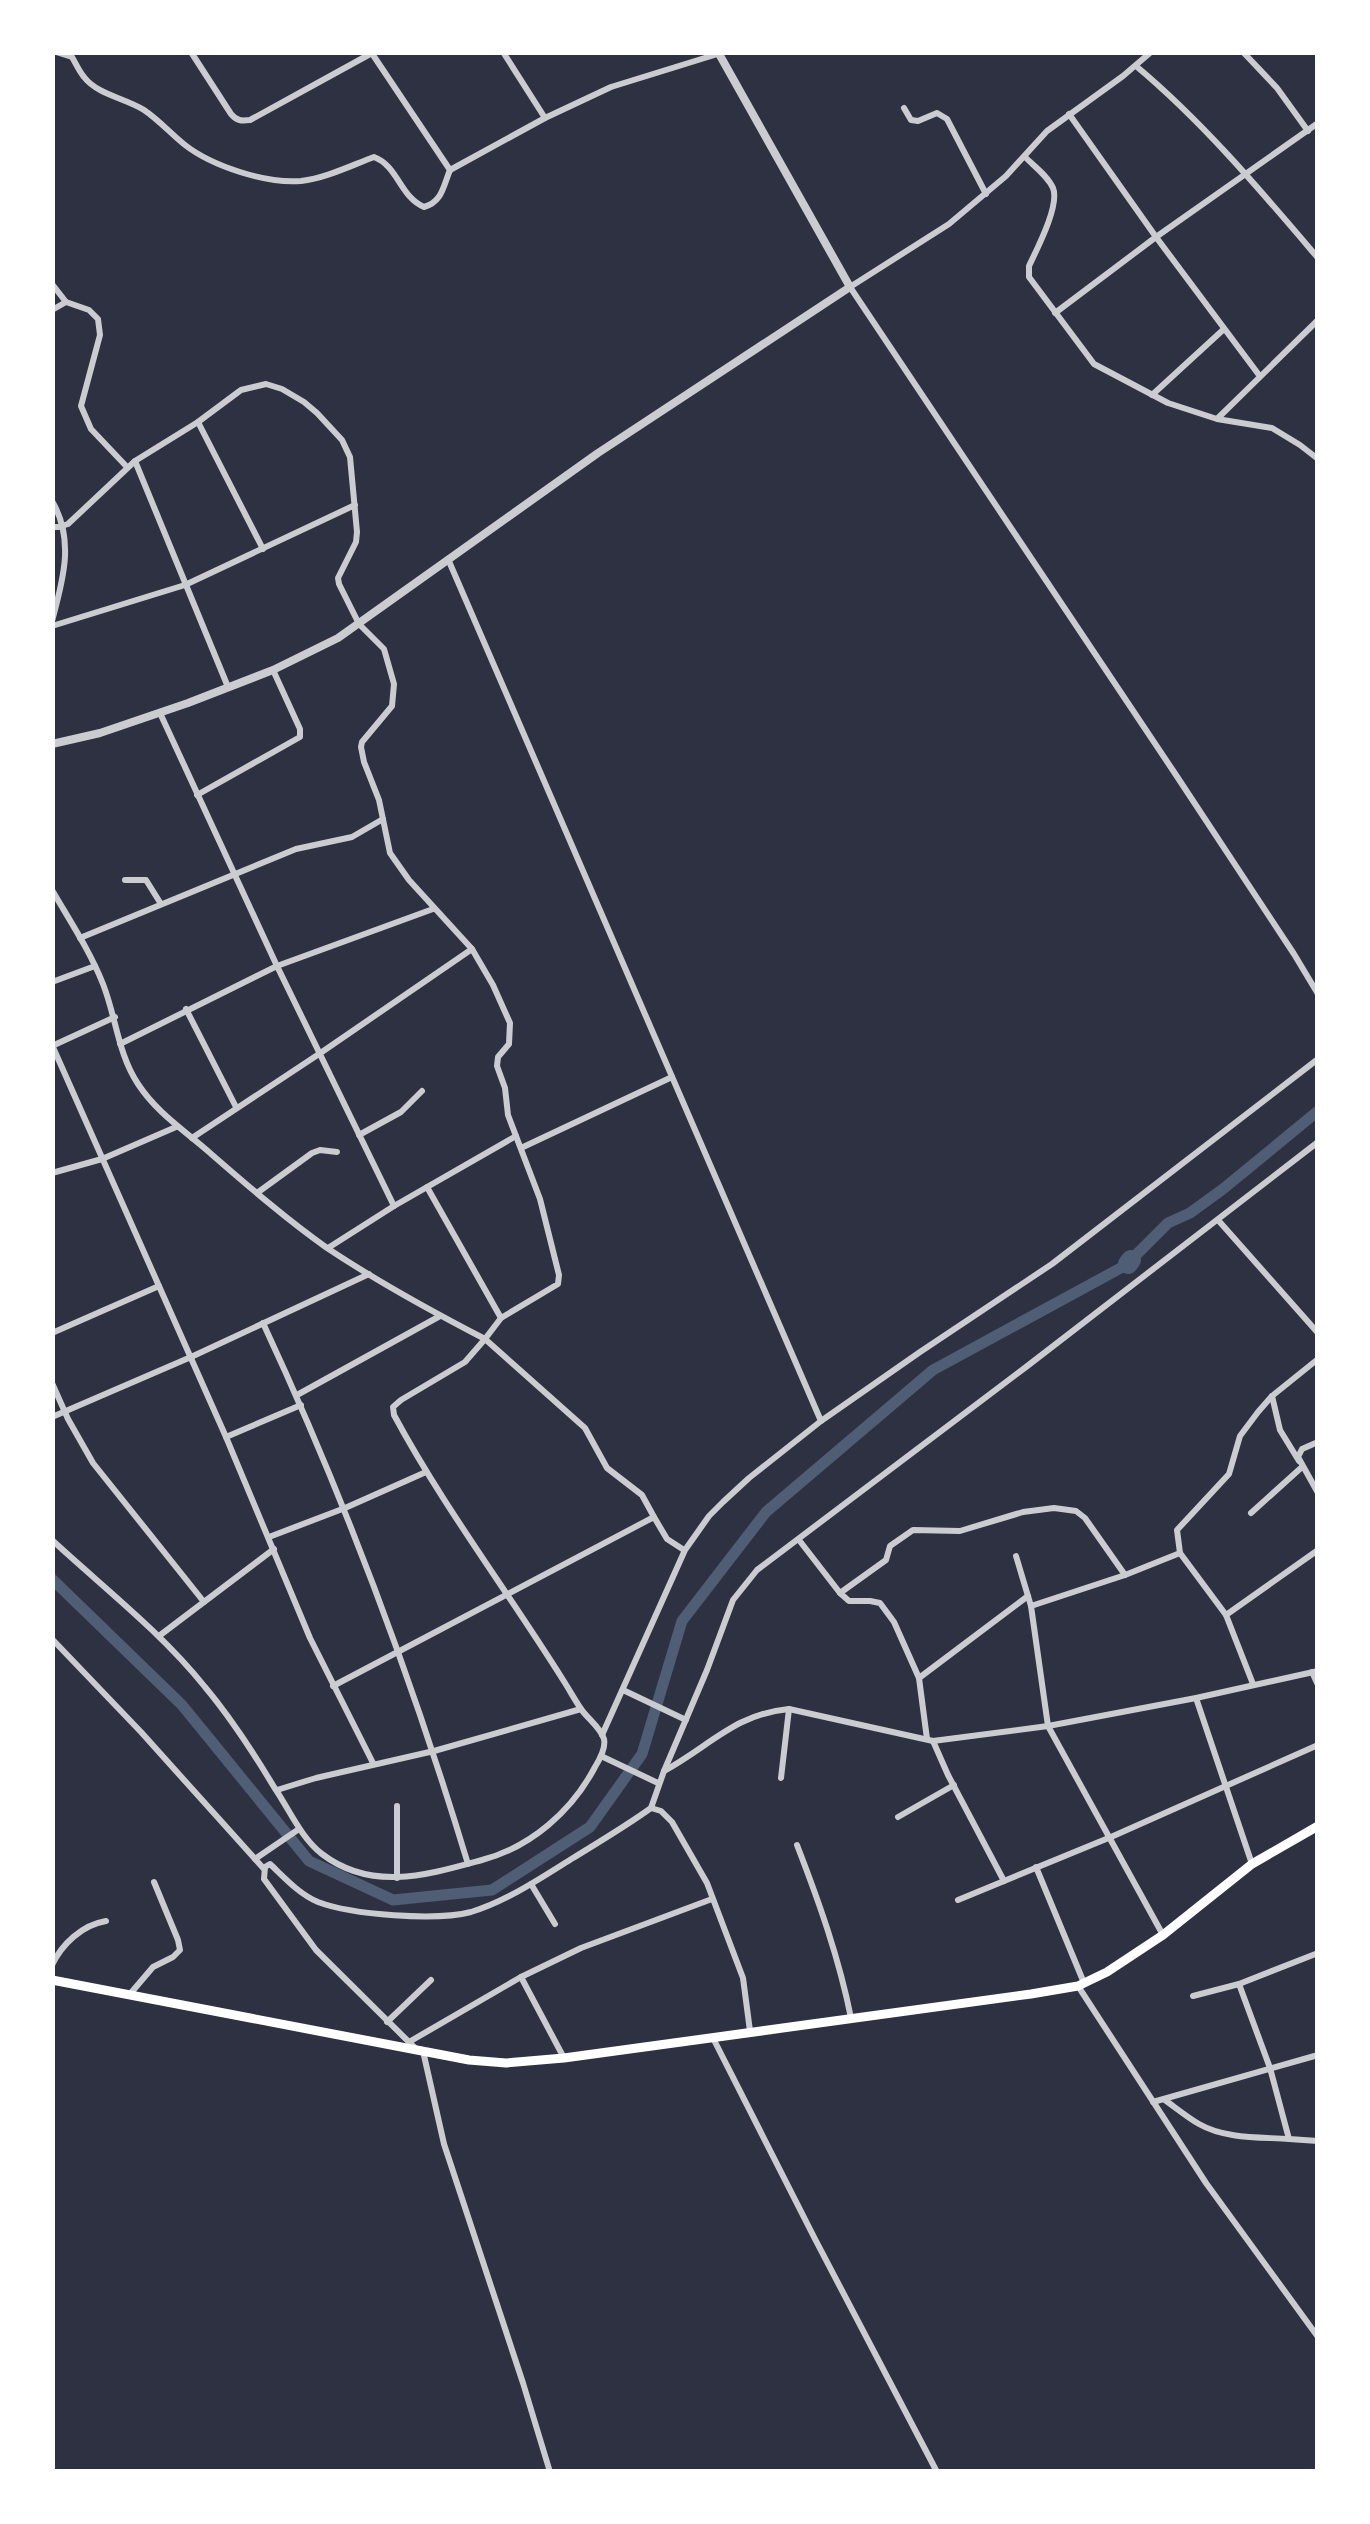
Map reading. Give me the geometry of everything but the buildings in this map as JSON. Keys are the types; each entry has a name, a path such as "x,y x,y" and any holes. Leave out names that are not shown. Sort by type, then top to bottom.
{"main road":[{"path":"52,1980 497,2063 564,2058 1081,1984 1107,1972 1163,1935 1252,1864 1318,1826"}],"street":[{"path":"56,52 72,58 84,78 98,90 144,110 210,161 256,176 299,181 380,158 414,203 424,208 440,199 450,170 545,118 611,87 721,53 850,287 1318,994"},
{"path":"192,52 231,114 242,121 372,53 450,170"},
{"path":"503,52 545,118"},
{"path":"52,744 160,713 273,670 332,641 598,453 949,224 1025,158 1047,130 1151,52"},
{"path":"1243,52 1277,88 1308,131"},
{"path":"1136,66 1164,89 1246,173 1318,258"},
{"path":"904,108 911,120 937,114 946,119 986,194"},
{"path":"1070,114 1259,375"},
{"path":"1055,313 1318,123"},
{"path":"1025,158 1047,179 1055,194 1029,273 1094,364 1168,403 1217,418 1272,428 1318,459"},
{"path":"52,284 66,302 89,310 100,324 81,406 91,429 127,467"},
{"path":"52,310 66,302"},
{"path":"1217,418 1318,320"},
{"path":"1152,395 1224,329"},
{"path":"52,527 62,526 127,467 241,390 266,384 282,389 317,413 342,440 350,457 358,521 356,542 338,578 358,624 384,649 394,684 392,706 362,742 362,756 379,800 393,859 472,949 494,985 510,1023 509,1044 498,1057 497,1066 508,1115 544,1213 560,1281 501,1318 466,1362 392,1408 426,1472 581,1709 602,1734 606,1758 562,1813 512,1850 468,1864 397,1878 368,1877 345,1868 322,1854 298,1830 243,1737 206,1688 159,1636 52,1540"},
{"path":"198,422 263,549"},
{"path":"135,461 228,687"},
{"path":"52,501 62,518 66,569 52,624"},
{"path":"52,624 185,585 355,504"},
{"path":"447,558 821,1421"},
{"path":"198,795 300,737 273,670"},
{"path":"160,713 394,1206"},
{"path":"80,938 234,872 308,845 352,837 382,819"},
{"path":"125,880 146,880 161,904"},
{"path":"52,890 95,966 136,1082 176,1127 328,1248 440,1316 486,1339 585,1428 608,1468 640,1494 667,1539 685,1550"},
{"path":"120,1044 277,966 434,908"},
{"path":"192,1138 472,949"},
{"path":"52,982 95,966"},
{"path":"186,1010 236,1108"},
{"path":"115,1017 53,1045 310,1638 373,1763"},
{"path":"602,1734 625,1691 685,1550 709,1516 749,1478 821,1421 1052,1264 1318,1060"},
{"path":"521,1148 672,1077"},
{"path":"359,1136 401,1112 422,1091"},
{"path":"52,1173 102,1158 176,1127"},
{"path":"328,1248 516,1136"},
{"path":"264,1869 270,1864 288,1883 320,1903 360,1912 468,1912 531,1884 651,1808 656,1782 733,1600 757,1570 1318,1142"},
{"path":"257,1193 312,1153 337,1152"},
{"path":"428,1186 501,1318"},
{"path":"1218,1220 1318,1333"},
{"path":"52,1417 370,1274"},
{"path":"52,1333 159,1286"},
{"path":"296,1395 440,1316"},
{"path":"263,1324 345,1508 434,1751 468,1864"},
{"path":"1253,1684 1226,1616 1180,1553 1176,1533 1229,1474 1240,1436 1272,1396 1318,1359"},
{"path":"52,1383 92,1463 204,1602"},
{"path":"1272,1396 1280,1430 1318,1493"},
{"path":"226,1437 300,1405"},
{"path":"1301,1464 1300,1452 1318,1442"},
{"path":"1251,1513 1301,1464"},
{"path":"269,1537 426,1472"},
{"path":"840,1593 886,1560 890,1546 912,1530 960,1532 1023,1512 1054,1508 1076,1510 1085,1518 1125,1575"},
{"path":"333,1686 654,1517"},
{"path":"798,1540 849,1601 870,1601 887,1610 919,1678 930,1740 1004,1881"},
{"path":"159,1636 274,1549"},
{"path":"1226,1616 1318,1550"},
{"path":"1032,1606 1180,1553"},
{"path":"1016,1556 1032,1606 1048,1726 1163,1935"},
{"path":"919,1678 1028,1596"},
{"path":"52,1639 264,1869 264,1879 316,1950 416,2047 550,2472"},
{"path":"664,1770 752,1716 767,1711 789,1709 930,1740 1048,1726 1314,1671 1318,1685"},
{"path":"625,1691 684,1719"},
{"path":"1196,1698 1252,1864"},
{"path":"277,1790 581,1709"},
{"path":"781,1778 789,1709"},
{"path":"958,1900 1318,1745"},
{"path":"606,1758 656,1782"},
{"path":"898,1818 954,1785"},
{"path":"396,1806 397,1878"},
{"path":"651,1808 661,1811 678,1831 701,1869 743,1978 750,2032"},
{"path":"255,1859 298,1830"},
{"path":"796,1845 825,1916 852,2018"},
{"path":"1036,1868 1081,1984 1206,2183 1318,2337"},
{"path":"130,1994 153,1967 180,1950 154,1882"},
{"path":"531,1884 554,1924"},
{"path":"416,2047 521,1978 581,1948 712,1899"},
{"path":"52,1966 59,1952 77,1934 106,1922"},
{"path":"1193,1996 1239,1984 1318,1953"},
{"path":"521,1978 564,2058"},
{"path":"387,2022 431,1980"},
{"path":"1239,1984 1270,2068 1289,2139"},
{"path":"713,2038 938,2472"},
{"path":"1154,2102 1318,2055"},
{"path":"1164,2099 1210,2128 1243,2136 1318,2141"}],"waterway":[{"path":"1131,1260 1168,1223 1190,1213 1223,1189 1318,1111"},
{"path":"1128,1264 1131,1260"},
{"path":"52,1579 182,1705 309,1861 393,1900 492,1890 590,1827 642,1754 682,1621 766,1512 933,1370 1128,1264"}]}
